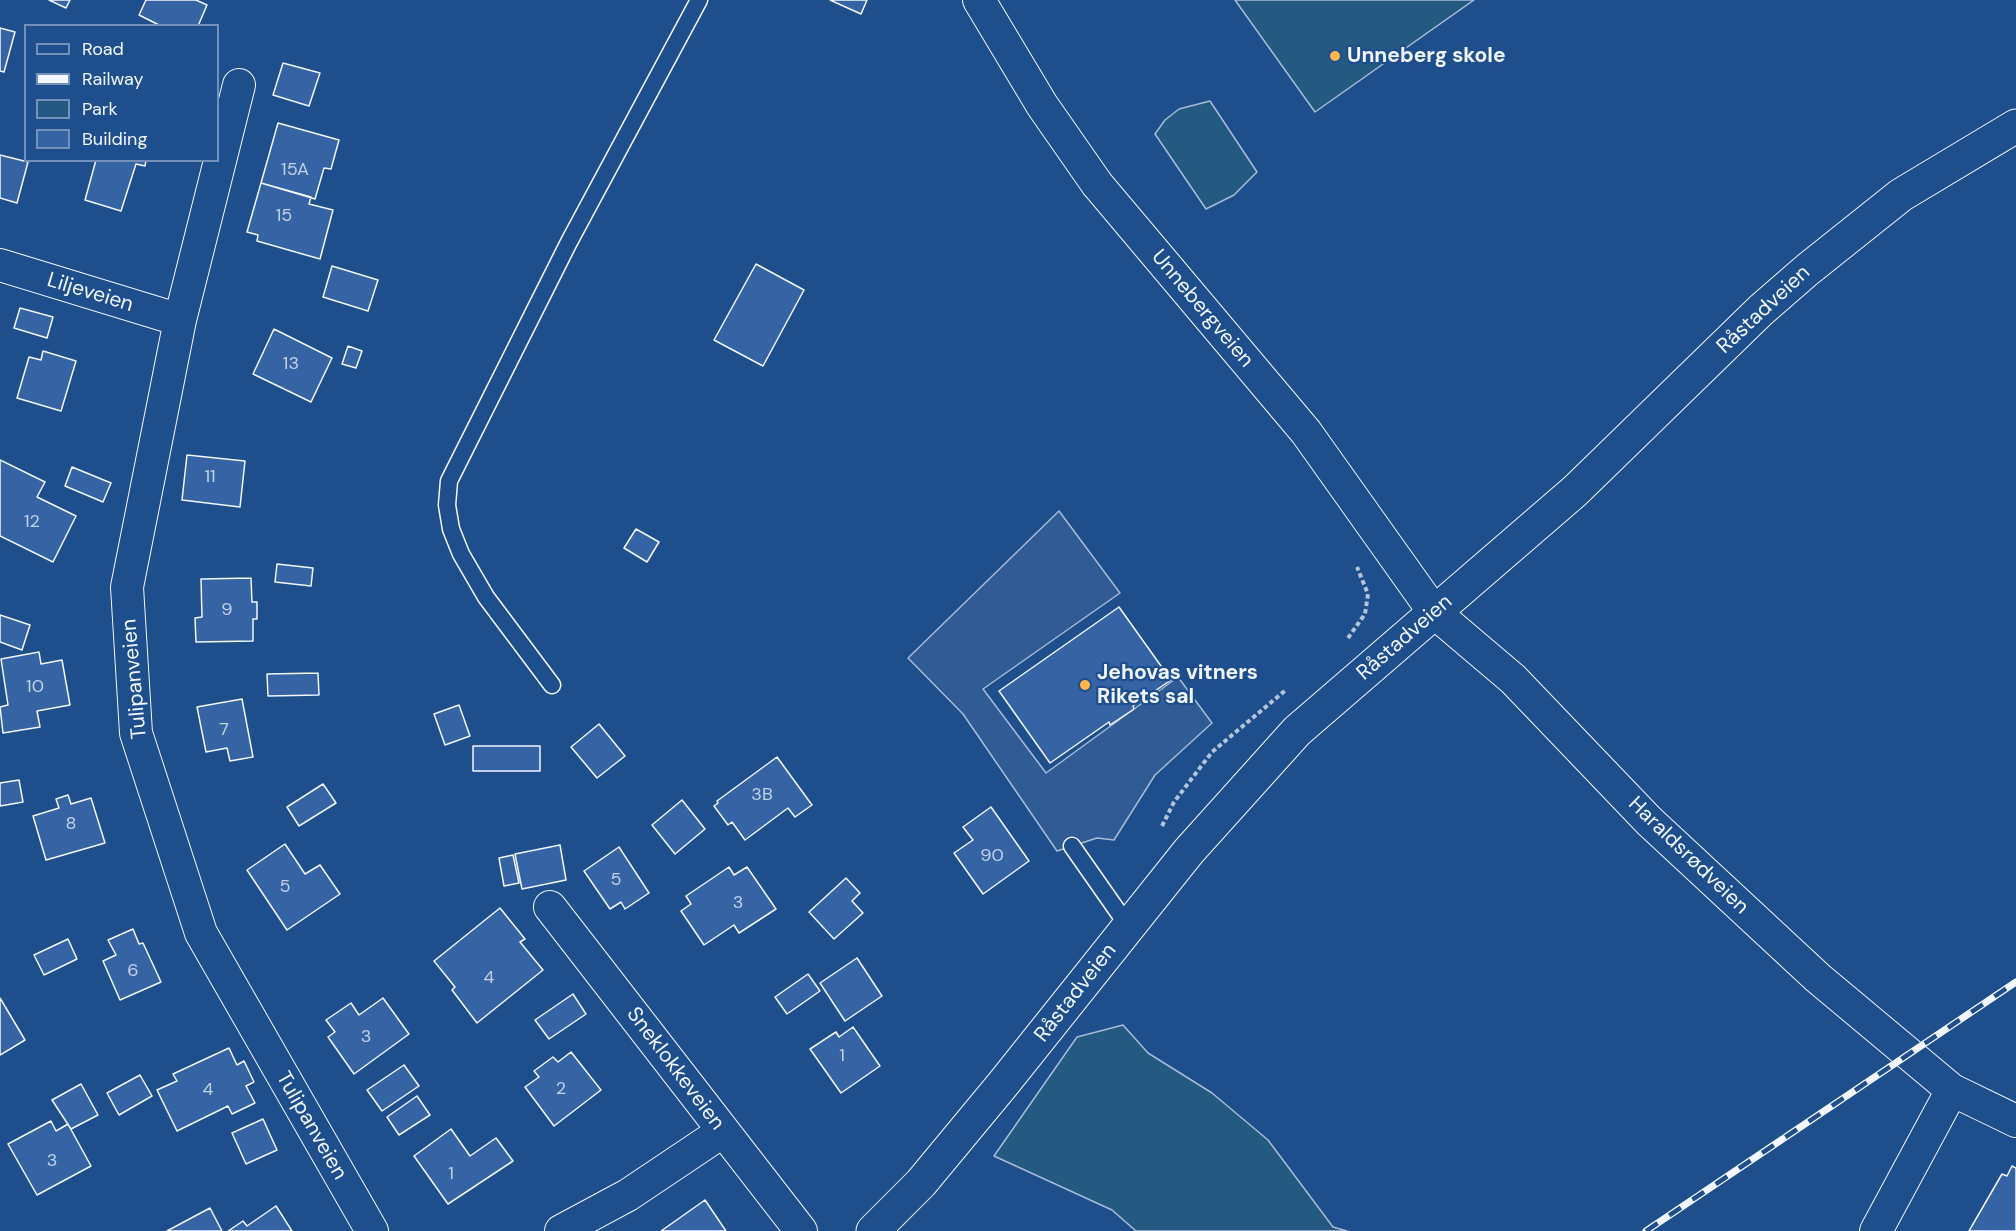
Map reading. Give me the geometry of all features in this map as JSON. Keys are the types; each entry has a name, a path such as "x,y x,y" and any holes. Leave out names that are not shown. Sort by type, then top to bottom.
{"main road":[{"name":"Råstadveien","path":"873,1231 921,1183 1189,851 1297,731 1575,491 1761,310 1816,263 1900,195 2016,126"}],"street":[{"name":"Unnebergveien","path":"979,0 1042,105 1097,184 1306,432 1434,612"},
{"name":"Tulipanveien","path":"239,85 180,320 127,587 136,733 201,933 372,1231"},
{"name":"Liljeveien","path":"0,265 180,320"},
{"name":"Haraldsrødveien","path":"1434,612 1514,679 1650,821 1810,970 1952,1090 2016,1121"},
{"name":"Sneklokkeveien","path":"550,907 801,1231"},
{"path":"1876,1231 1952,1090"},
{"path":"561,1231 628,1196 723,1132"}],"lane":[{"path":"552,686 486,597 461,554 451,529 447,505 449,481 569,242 699,0"},
{"path":"1072,846 1128,926"}],"path":[{"path":"1341,645 1365,614 1368,594 1355,561"},
{"path":"1159,831 1174,802 1212,753 1291,687"}],"green space":[{"name":"Unneberg skole","path":"1235,0 1474,0 1315,112"},
{"path":"1210,101 1257,172 1234,195 1206,209 1155,134 1165,120 1179,109"},
{"path":"1123,1025 1148,1053 1212,1093 1268,1140 1333,1227 1347,1231 1136,1231 1112,1210 994,1156 1077,1037"}],"shaded area":[{"path":"1059,511 1120,593 983,689 1046,773 1178,677 1212,723 1155,775 1114,840 1097,838 1057,851 963,714 908,658"}],"building":[{"path":"49,0 70,0 66,8"},
{"path":"146,0 196,0 207,5 199,24 157,24 139,15"},
{"path":"830,0 867,0 861,14"},
{"path":"0,28 15,32 4,72 0,71"},
{"path":"283,63 320,73 309,106 273,95"},
{"path":"278,123 339,140 331,169 324,168 315,199 261,183"},
{"path":"0,155 28,162 17,203 0,198"},
{"path":"95,162 146,162 145,166 136,164 121,211 85,200"},
{"path":"261,183 311,197 309,204 333,210 320,259 257,241 258,235 247,232"},
{"path":"756,264 804,290 763,366 714,340"},
{"path":"332,266 378,280 368,311 323,297"},
{"path":"20,308 53,317 47,338 14,328"},
{"path":"274,329 332,358 311,402 253,374"},
{"path":"348,346 362,351 356,368 342,364"},
{"path":"43,351 76,361 61,411 17,398 29,357 41,360"},
{"path":"187,455 245,461 240,507 182,500"},
{"path":"0,460 45,482 37,497 76,516 53,562 0,536"},
{"path":"72,467 111,483 103,502 65,486"},
{"path":"636,529 659,542 647,562 624,548"},
{"path":"277,564 313,568 311,586 275,582"},
{"path":"251,578 252,602 257,602 257,619 253,619 253,641 196,642 195,618 202,617 201,579"},
{"name":"Jehovas vitners Rikets sal","path":"1119,607 1171,680 1133,706 1134,709 1110,725 1109,722 1050,763 999,691"},
{"path":"0,615 30,625 22,650 0,642"},
{"path":"39,652 41,664 62,660 70,705 37,711 40,727 3,733 0,707 8,705 1,659"},
{"path":"318,673 319,695 268,696 267,674"},
{"path":"242,699 253,757 230,761 227,748 206,752 197,707"},
{"path":"459,705 470,736 445,745 434,714"},
{"path":"599,724 625,756 597,778 571,747"},
{"path":"473,746 540,746 540,771 473,771"},
{"path":"777,757 812,805 795,817 788,808 745,840 732,822 728,825 714,806 718,803 717,801"},
{"path":"19,780 23,802 0,806 0,783"},
{"path":"323,784 336,803 299,826 287,807"},
{"path":"68,795 71,804 91,798 105,843 46,860 33,816 59,808 56,799"},
{"path":"682,800 705,829 675,854 652,825"},
{"path":"991,807 1029,861 983,894 954,853 973,840 963,827"},
{"path":"285,844 305,874 320,865 340,894 287,930 247,870"},
{"path":"560,845 566,880 522,889 515,854"},
{"path":"619,847 649,893 625,909 621,902 610,909 584,871"},
{"path":"513,855 519,883 504,886 499,858"},
{"path":"729,867 734,875 747,867 776,909 739,933 734,925 704,945 681,911 691,904 686,896"},
{"path":"846,878 860,893 852,901 863,913 834,939 809,912"},
{"path":"500,908 525,939 520,942 543,970 477,1023 452,990 455,987 434,961"},
{"path":"133,929 139,944 143,943 161,982 120,1000 103,961 116,955 108,940"},
{"path":"68,939 77,959 44,975 34,955"},
{"path":"857,958 882,996 845,1021 820,983"},
{"path":"808,974 820,991 787,1014 775,997"},
{"path":"573,994 586,1014 549,1039 535,1020"},
{"path":"0,998 25,1040 0,1055"},
{"path":"383,998 409,1034 354,1074 328,1037 335,1032 326,1020 351,1003 359,1015"},
{"path":"853,1027 880,1066 841,1093 810,1049 836,1032 839,1037"},
{"path":"229,1048 237,1065 244,1061 254,1082 246,1086 255,1103 232,1114 228,1106 177,1131 157,1090 177,1081 173,1074"},
{"path":"571,1052 601,1090 554,1126 525,1087 539,1077 534,1071 553,1057 558,1062"},
{"path":"404,1065 419,1086 382,1111 367,1090"},
{"path":"140,1075 152,1096 119,1115 107,1093"},
{"path":"81,1084 98,1115 71,1129 52,1100"},
{"path":"417,1096 430,1115 399,1135 387,1117"},
{"path":"263,1119 277,1150 246,1164 232,1133"},
{"path":"51,1121 56,1131 68,1124 91,1166 37,1195 8,1144"},
{"path":"451,1129 470,1156 496,1138 513,1161 448,1204 414,1156"},
{"path":"2012,1166 2016,1168 2016,1231 1969,1231 2002,1174 2007,1176"},
{"path":"705,1200 726,1231 661,1231"},
{"path":"276,1206 292,1231 228,1231 243,1221 247,1226"},
{"path":"210,1208 222,1231 167,1231"}],"railway":[{"path":"1646,1231 2016,982"}],"place":[{"name":"Unneberg skole","path":"1335,56"},
{"name":"Jehovas vitners Rikets sal","path":"1085,685"}]}
